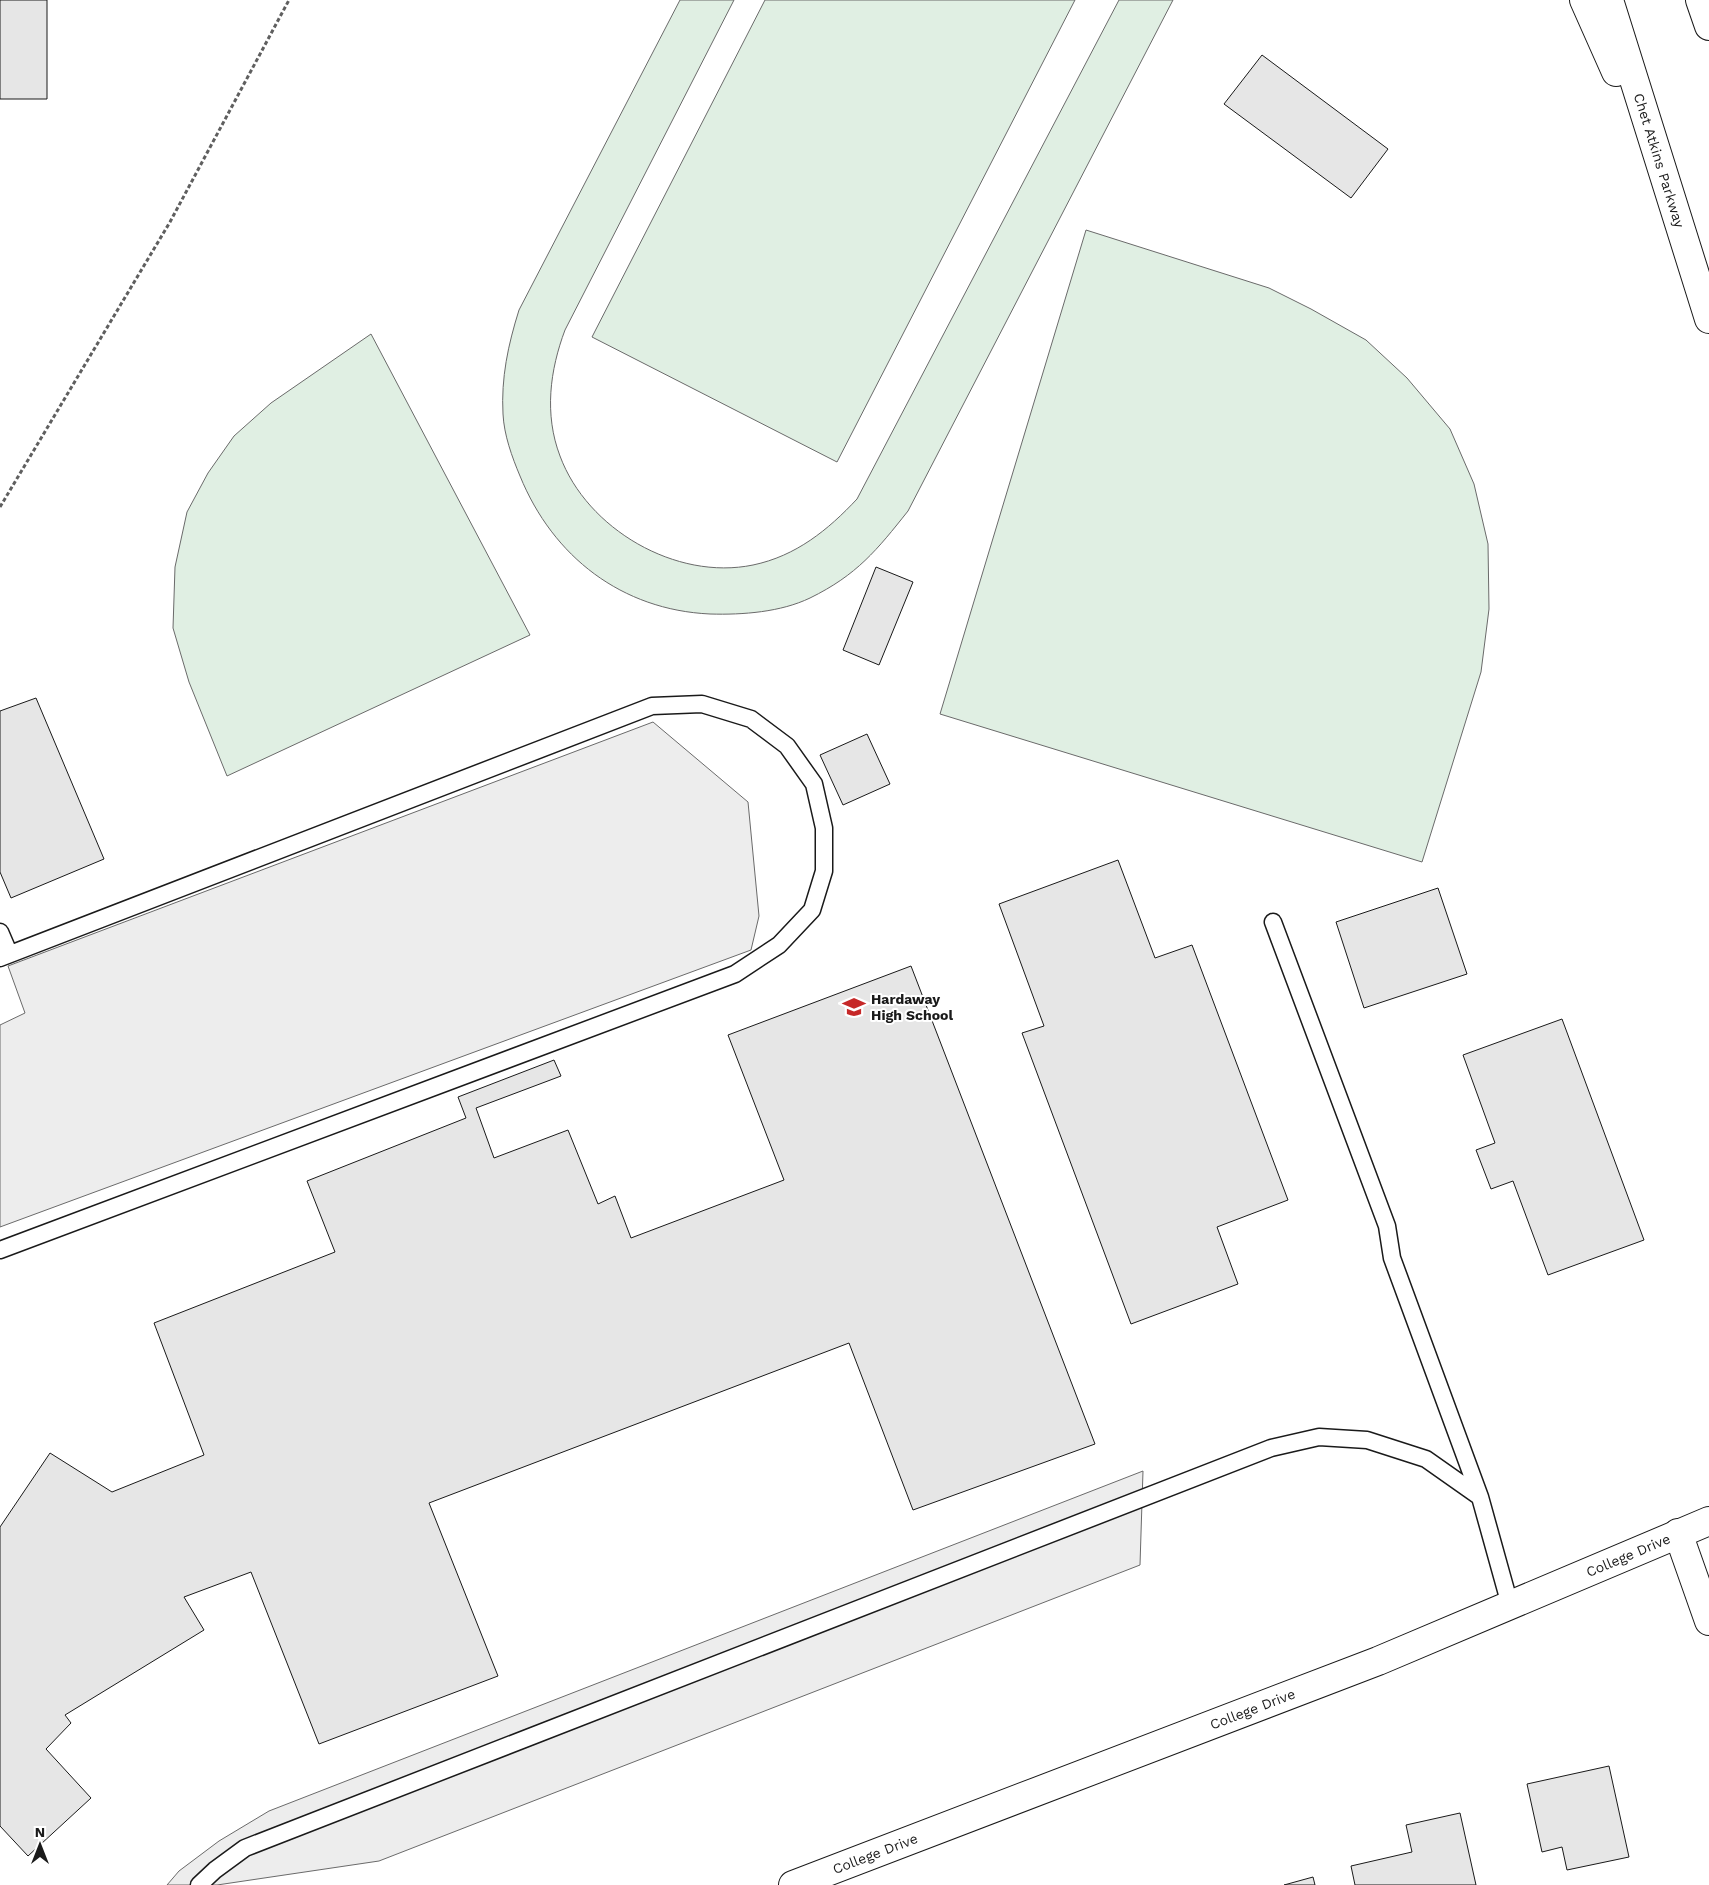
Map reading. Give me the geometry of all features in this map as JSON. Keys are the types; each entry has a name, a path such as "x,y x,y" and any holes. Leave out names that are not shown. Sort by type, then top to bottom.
{"main road":[{"path":"1584,0 1666,181"},
{"name":"Chet Atkins Parkway","path":"1609,0 1709,319"},
{"path":"1700,0 1709,26"},
{"name":"College Drive","path":"799,1884 1378,1661 1709,1520"},
{"path":"1678,1533 1709,1621"}],"lane":[{"path":"0,932 4,955 652,706 702,704 751,719 787,746 814,784 824,828 824,871 812,910 779,945 735,974 0,1250"},
{"path":"1273,922 1387,1226 1392,1258 1480,1497 1510,1604"},
{"path":"199,1885 214,1870 245,1848 1271,1448 1319,1438 1368,1440 1426,1459 1480,1497"}],"path":[{"path":"0,507 170,222 289,0"}],"green space":[{"path":"680,0 734,0 565,330 553,376 551,392 552,424 560,456 573,482 591,506 613,527 638,544 665,557 694,565 724,568 769,561 797,548 823,531 857,499 1119,0 1173,0 908,511 876,550 841,580 799,603 761,612 710,614 678,610 648,602 620,590 594,574 571,554 551,531 534,505 514,461 504,422 504,375 519,310"},
{"path":"765,0 1075,0 837,462 592,337"},
{"path":"1086,230 1269,288 1311,309 1366,340 1407,378 1450,429 1474,484 1488,544 1489,609 1481,672 1422,862 940,714"},
{"path":"371,334 530,635 227,776 189,682 173,628 175,567 187,512 208,473 234,436 271,403"}],"shaded area":[{"path":"653,722 748,802 759,916 751,950 0,1227 0,1025 25,1013 8,966"},
{"path":"1143,1471 1140,1565 379,1861 217,1885 167,1885 179,1871 219,1841 269,1811"}],"building":[{"path":"0,0 47,0 47,99 0,99"},
{"path":"1262,55 1388,149 1351,198 1224,104"},
{"path":"876,567 913,582 879,665 843,650"},
{"path":"36,698 104,859 11,898 0,872 0,711"},
{"path":"867,734 890,784 843,805 820,755"},
{"path":"1118,860 1155,958 1192,945 1288,1200 1217,1227 1238,1284 1131,1324 1022,1033 1044,1026 999,904"},
{"path":"1438,888 1467,974 1364,1008 1336,922"},
{"path":"911,966 1095,1444 913,1510 849,1343 429,1503 498,1676 319,1744 251,1572 184,1597 204,1630 65,1715 71,1723 46,1749 91,1798 28,1856 0,1826 0,1527 50,1453 112,1492 204,1455 154,1323 335,1252 307,1181 466,1118 458,1097 554,1060 561,1076 476,1108 494,1158 568,1130 598,1204 615,1196 631,1238 784,1180 728,1035"},
{"path":"1562,1019 1644,1240 1548,1275 1513,1181 1491,1189 1476,1150 1495,1143 1463,1055"},
{"path":"1609,1766 1629,1857 1567,1870 1562,1847 1542,1852 1527,1784"},
{"path":"1460,1813 1476,1885 1355,1885 1351,1866 1412,1852 1406,1825"},
{"path":"1313,1877 1315,1885 1284,1885"}],"place":[{"name":"Hardaway High School","path":"854,1007"}]}
